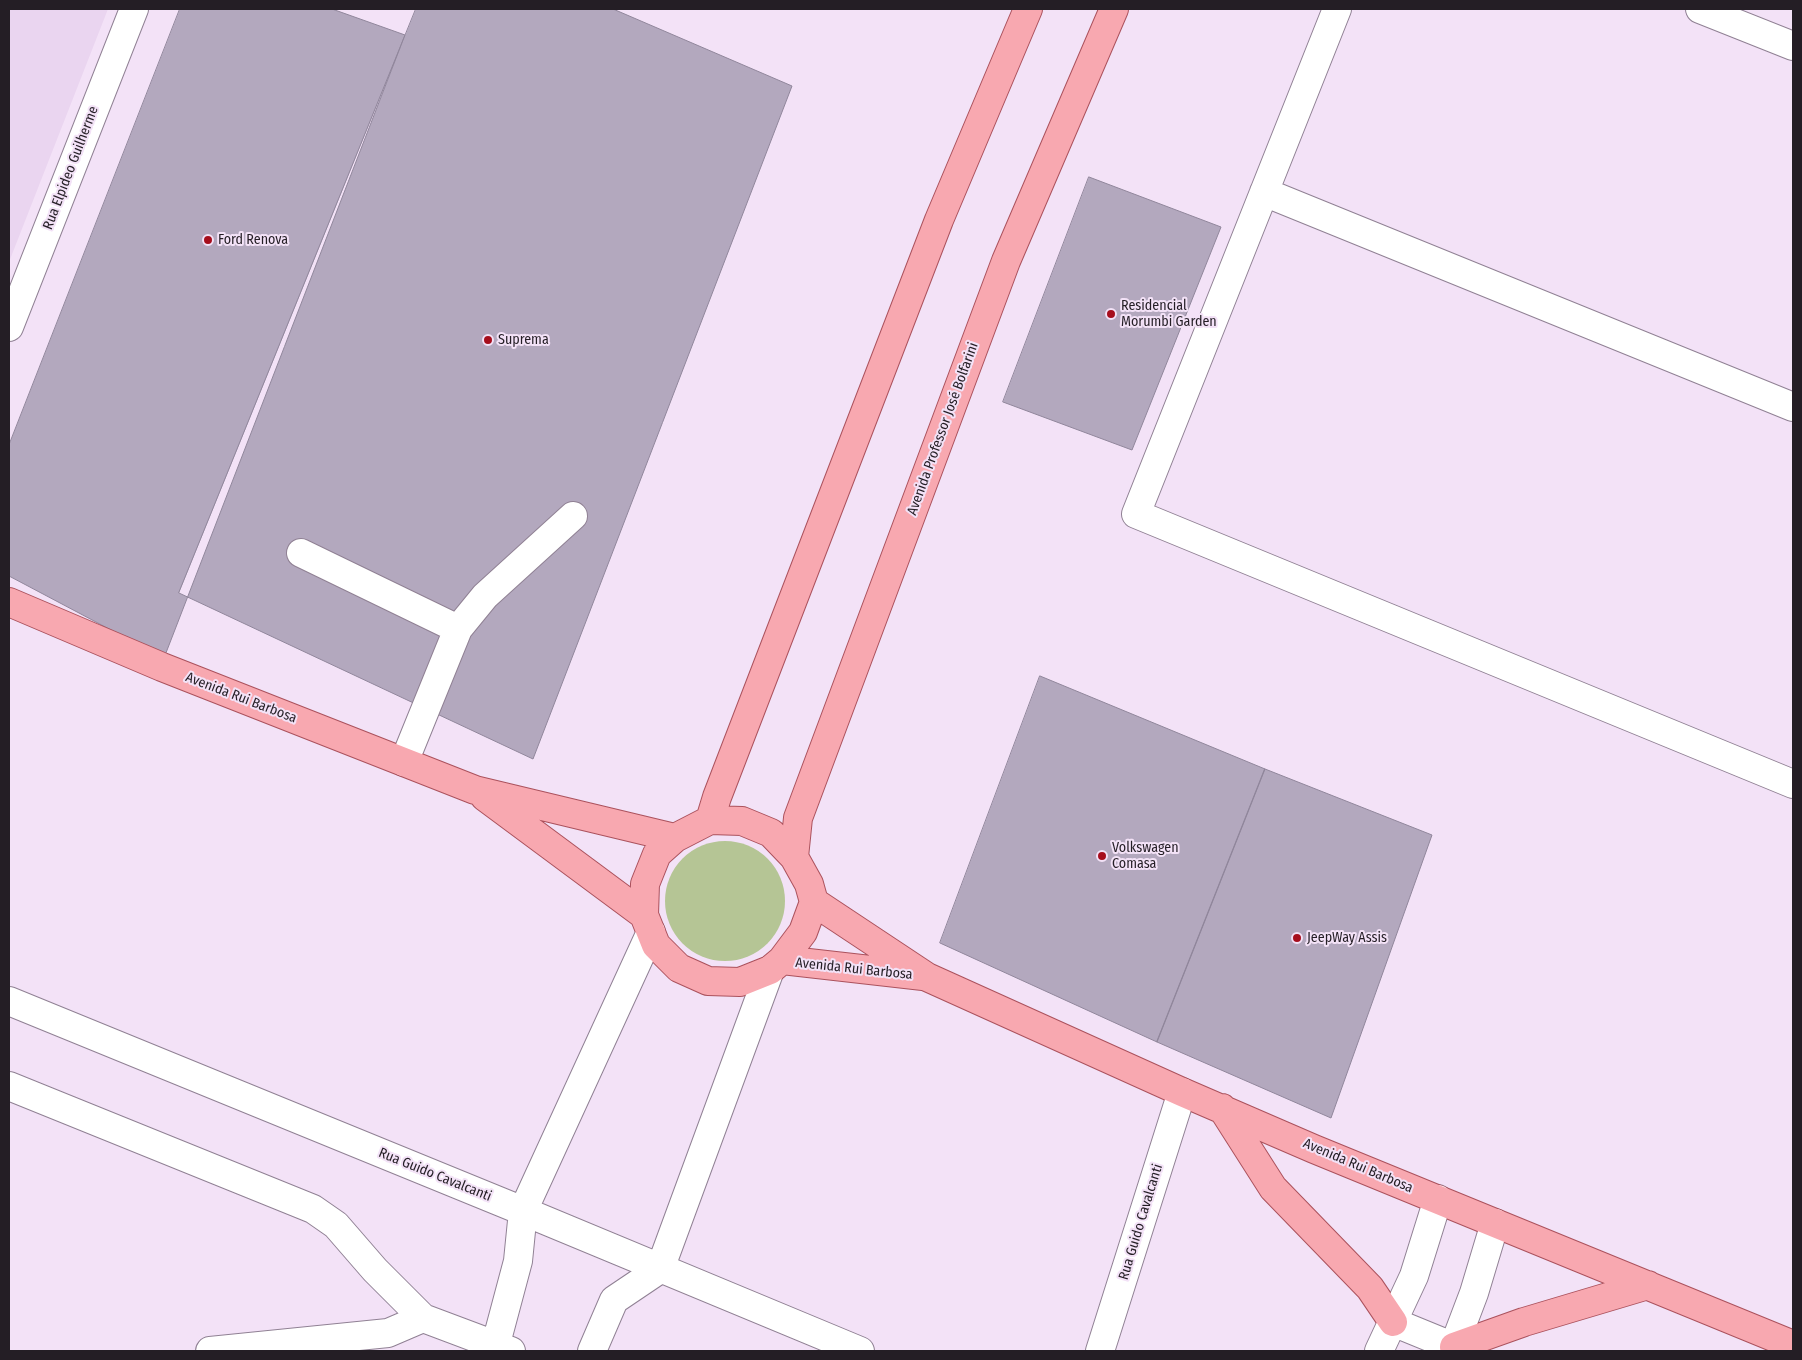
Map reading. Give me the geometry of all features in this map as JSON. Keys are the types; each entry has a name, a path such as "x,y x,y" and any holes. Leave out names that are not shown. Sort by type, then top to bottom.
{"main road":[{"path":"710,820 717,797 939,220 1028,9"},
{"name":"Avenida Professor José Bolfarini","path":"794,856 798,818 1002,271 1114,9"},
{"name":"Avenida Rui Barbosa","path":"9,602 162,667 475,790 675,838"},
{"name":"Avenida Rui Barbosa","path":"475,790 648,924 656,946 679,968 708,981 740,982 776,965 803,932 814,902 927,977 1182,1092 1314,1149 1793,1345"},
{"path":"648,924 645,884 657,854 675,838 710,820 742,821 771,834 794,856 809,884 814,902"},
{"name":"Avenida Rui Barbosa","path":"776,965 927,977"},
{"path":"1222,1108 1273,1188 1370,1288 1394,1322"},
{"path":"1453,1349 1524,1322 1648,1285"}],"street":[{"name":"Rua Elpideo Guilherme","path":"9,327 134,9"},
{"path":"1337,9 1136,514 1793,784"},
{"path":"1700,9 1793,46"},
{"path":"1264,192 1793,407"},
{"path":"404,762 458,628 485,596 573,516"},
{"path":"301,552 458,628"},
{"path":"9,1086 313,1209 336,1225 375,1270 423,1318 501,1349 518,1261 523,1210 648,924"},
{"path":"592,1351 614,1300 660,1269 776,965"},
{"name":"Rua Guido Cavalcanti","path":"9,1001 523,1210 660,1269 860,1351"},
{"name":"Rua Guido Cavalcanti","path":"1100,1351 1182,1092"},
{"path":"1380,1351 1414,1276 1438,1199"},
{"path":"1394,1322 1453,1349 1474,1293 1495,1223"},
{"path":"210,1351 388,1333 423,1318"}],"shaded area":[{"path":"9,9 108,9 9,262"}],"green space":[{"path":"725,841 748,845 768,858 781,878 785,901 781,924 768,944 748,957 725,961 702,957 682,944 669,924 665,901 669,878 682,858 702,845"}],"building":[{"name":"Ford Renova","path":"180,9 332,9 405,35 164,658 9,576 9,445"},
{"name":"Suprema","path":"416,9 613,9 792,86 533,759 179,593"},
{"name":"Residencial Morumbi Garden","path":"1089,177 1221,227 1132,450 1003,402"},
{"name":"Volkswagen Comasa","path":"1040,676 1265,769 1157,1042 940,943"},
{"name":"JeepWay Assis","path":"1265,769 1432,835 1331,1118 1157,1042"}],"place":[{"name":"Ford Renova","path":"208,240"},
{"name":"Residencial Morumbi Garden","path":"1111,314"},
{"name":"Suprema","path":"488,340"},
{"name":"Volkswagen Comasa","path":"1102,856"},
{"name":"JeepWay Assis","path":"1297,938"}]}
